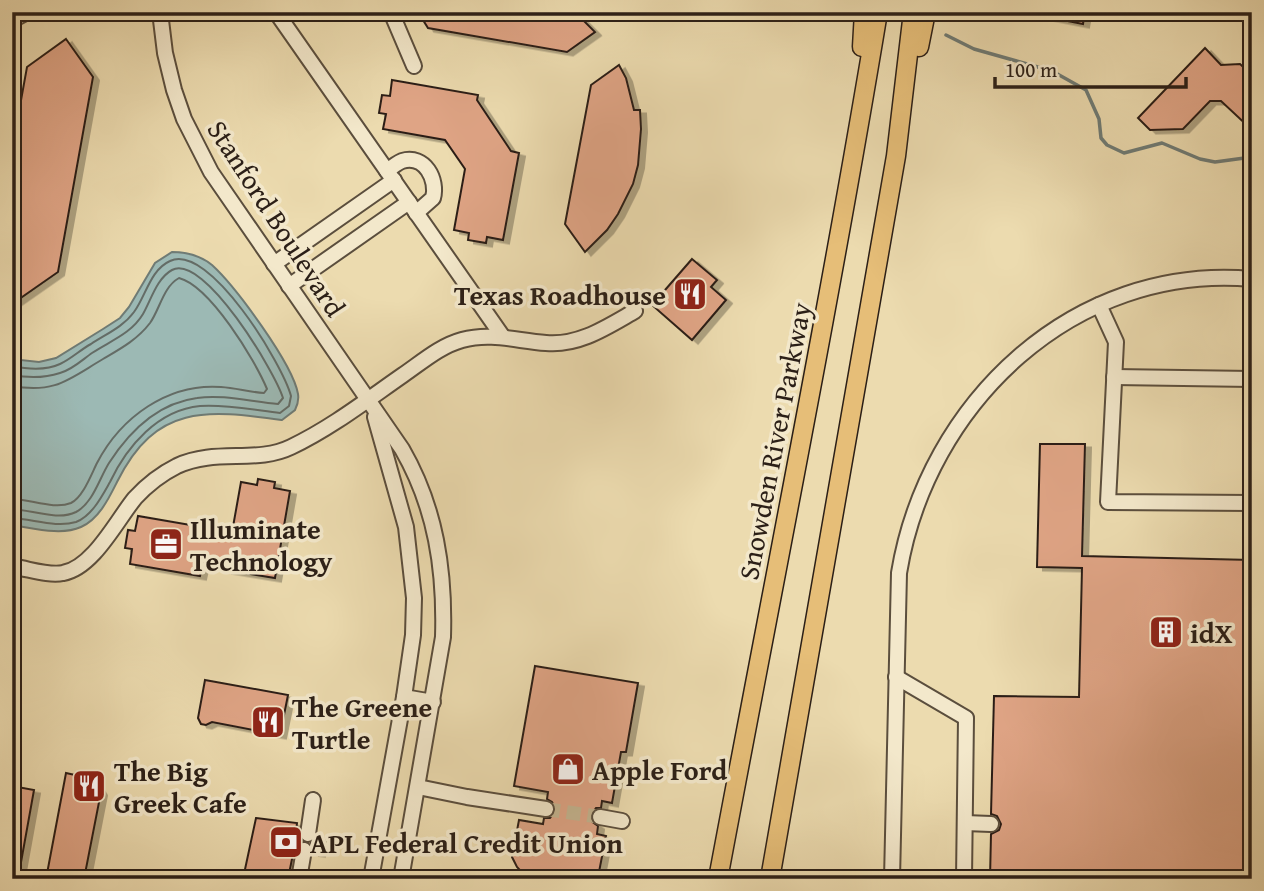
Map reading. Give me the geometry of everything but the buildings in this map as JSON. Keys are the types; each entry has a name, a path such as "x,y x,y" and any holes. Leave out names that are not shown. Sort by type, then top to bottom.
{"main road":[{"path":"857,141 864,12"},
{"name":"Snowden River Parkway","path":"718,879 825,321 878,12"},
{"path":"896,156 913,12"},
{"path":"771,879 896,156 926,12"}],"street":[{"path":"12,20 27,12"},
{"name":"Stanford Boulevard","path":"160,12 168,66 184,119 211,172 417,475 433,523 444,597 443,637 401,879"},
{"path":"276,12 503,337"},
{"path":"391,12 414,66"},
{"path":"274,264 390,176 398,163 411,160 425,167 430,173 434,181 433,198 413,207 289,286"},
{"path":"892,879 899,573 914,510 929,476 968,412 1013,360 1059,326 1099,305 1149,286 1208,278 1252,279"},
{"path":"1099,305 1116,342 1108,502 1252,503"},
{"path":"13,565 61,574 68,572 97,550 136,497 161,475 184,463 214,456 263,455 283,451 335,423 447,345 472,337 503,337 547,343 575,341 635,311"},
{"path":"1114,377 1252,379"},
{"name":"Stanford Boulevard","path":"368,400 379,428 406,527 414,598 413,635 404,697 371,879"},
{"path":"896,677 966,718 964,879"},
{"path":"404,697 433,702"},
{"path":"418,787 546,809"},
{"path":"308,834 313,800"},
{"path":"600,817 622,821"},
{"path":"965,823 991,824"},
{"path":"299,879 304,850"}],"water":[{"path":"172,252 193,255 208,262 248,307 275,346 294,381 298,394 295,410 282,420 207,414 167,425 149,438 132,456 103,508 81,527 56,531 12,525 12,359 39,362 56,358 120,318 155,263"}],"waterway":[{"path":"946,35 974,49 1052,71 1086,90 1099,119 1101,138 1107,145 1124,153 1162,143 1200,159 1215,162 1252,157"}],"tunnel":[{"path":"546,809 600,817"}],"place":[{"name":"Texas Roadhouse","path":"690,294"},
{"name":"Illuminate Technology","path":"166,544"},
{"name":"idX","path":"1166,632"},
{"name":"The Greene Turtle","path":"268,722"},
{"name":"Apple Ford","path":"568,769"},
{"name":"The Big Greek Cafe","path":"89,786"},
{"name":"APL Federal Credit Union","path":"286,842"}]}
